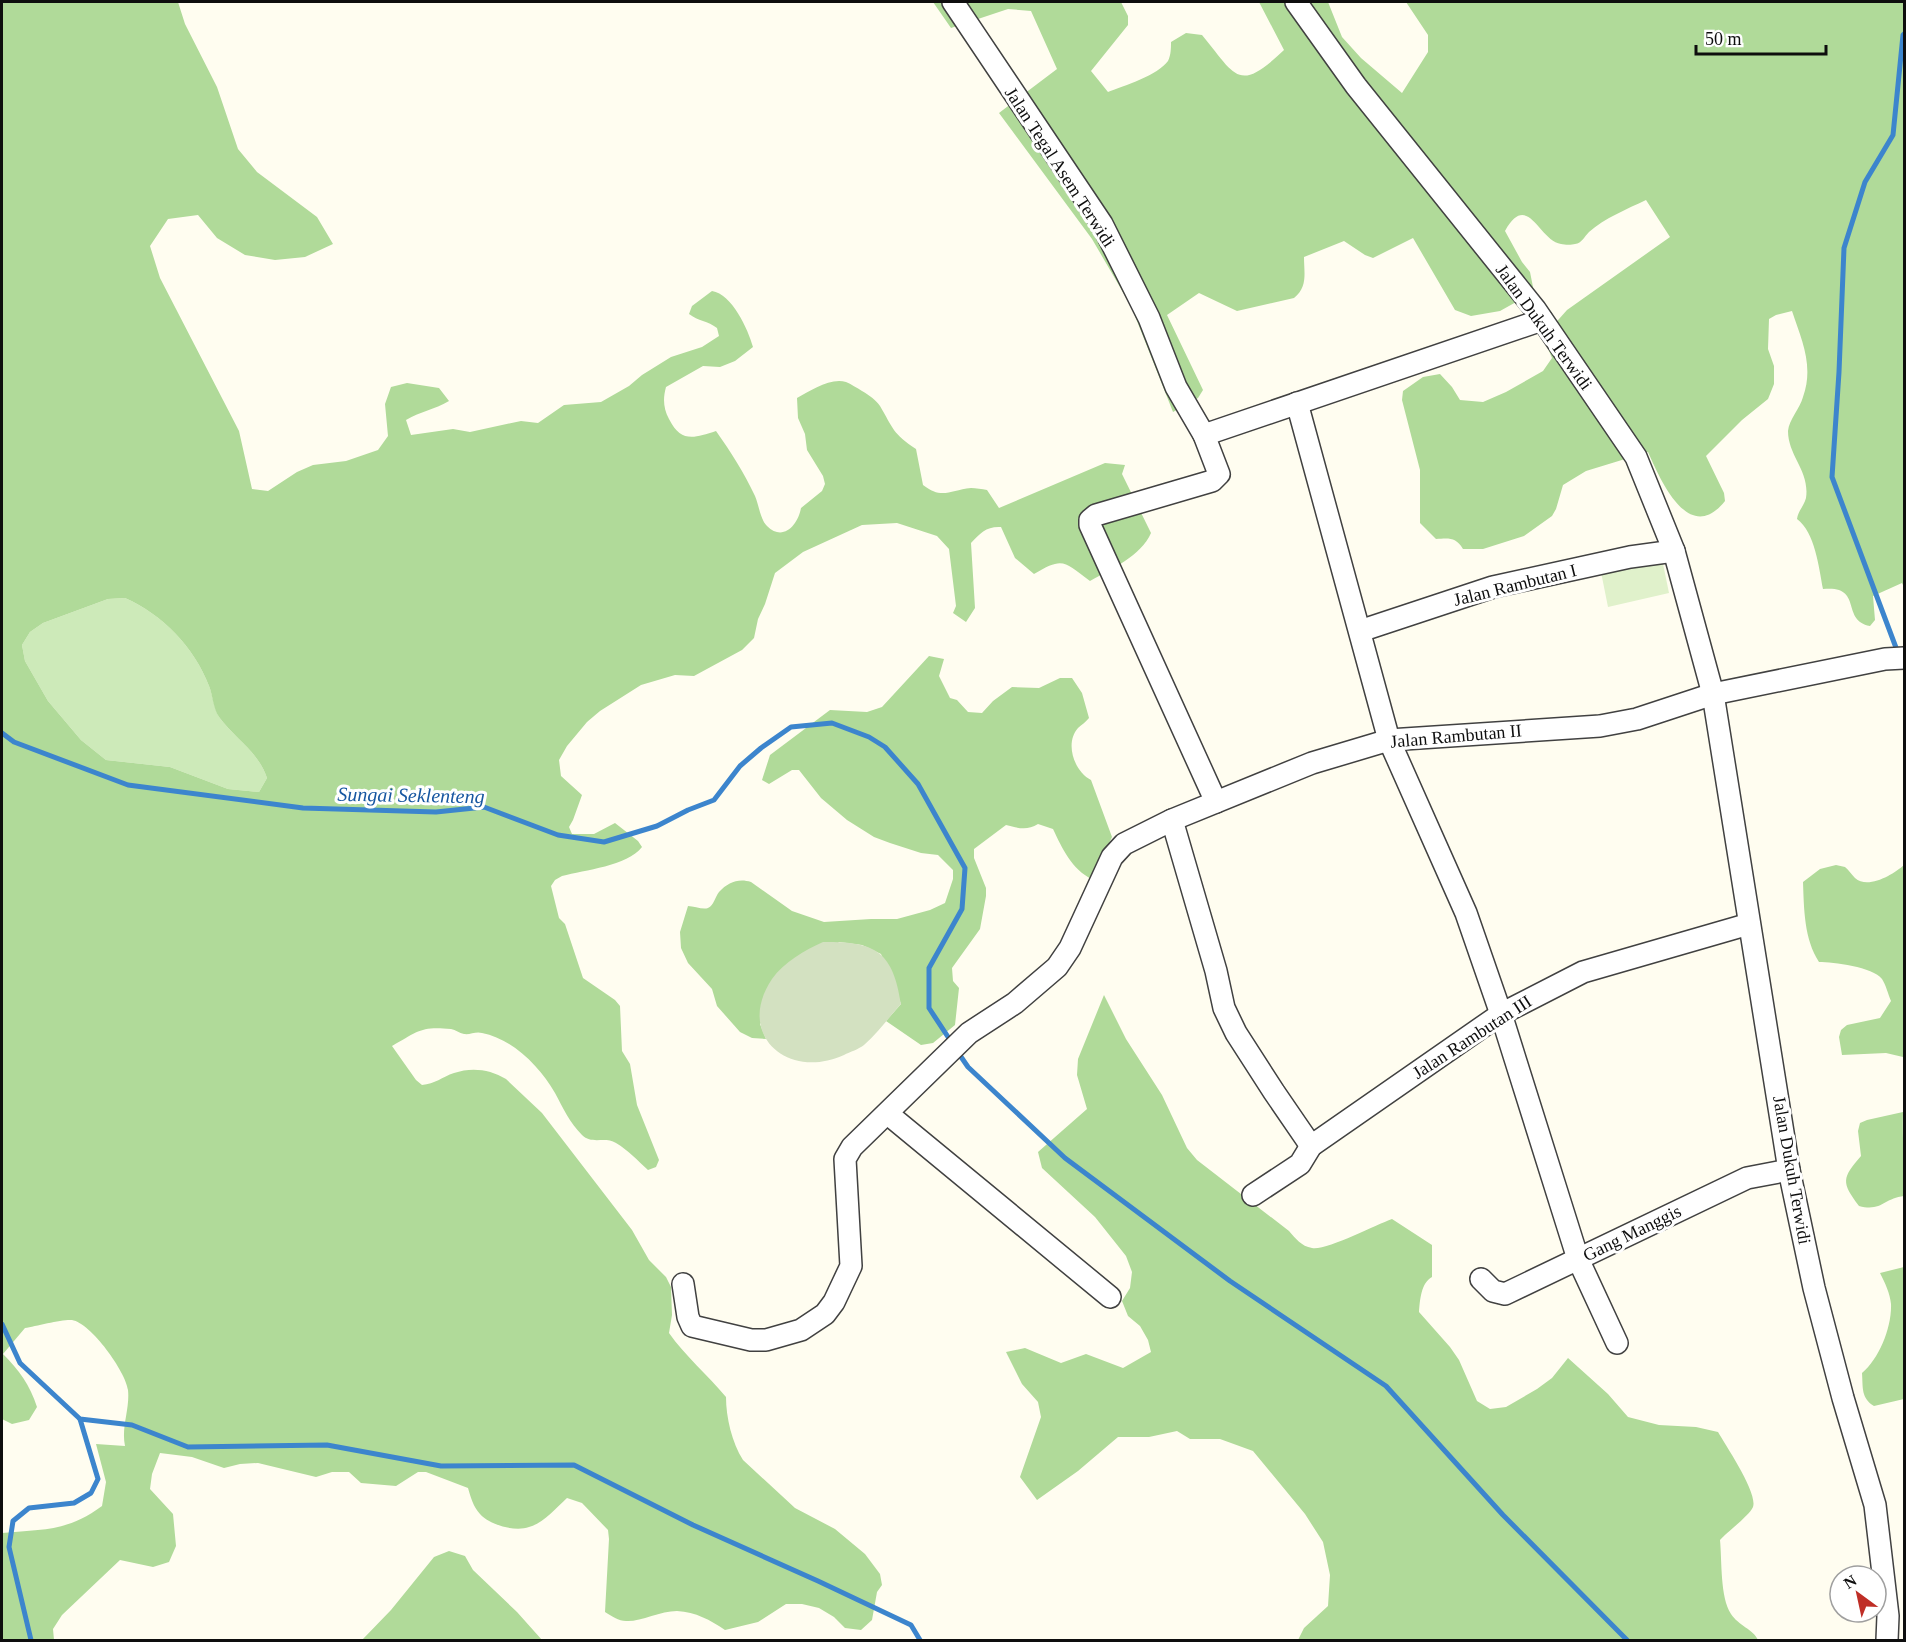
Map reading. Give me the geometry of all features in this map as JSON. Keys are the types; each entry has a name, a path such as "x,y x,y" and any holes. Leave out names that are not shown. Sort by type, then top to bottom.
{"street":[{"name":"Jalan Tegal Asem Terwidi","path":"953,2 1102,224 1149,318 1176,387 1204,435 1219,474 1216,478 1096,515 1090,520 1090,525 1216,802"},
{"name":"Jalan Dukuh Terwidi","path":"1296,2 1356,86 1542,320 1636,457 1674,551 1713,694 1789,1170 1814,1288 1843,1398 1875,1505 1888,1616 1887,1641"},
{"path":"1204,435 1542,320"},
{"path":"1297,403 1389,740 1466,914 1501,1014 1578,1259 1617,1343"},
{"name":"Jalan Rambutan I","path":"1360,631 1493,587 1630,557 1674,551"},
{"path":"1713,694 1895,658"},
{"name":"Jalan Rambutan II","path":"888,1114 969,1032 1015,1003 1057,967 1070,948 1112,857 1124,844 1172,820 1312,763 1389,740 1600,726 1637,719 1713,694"},
{"path":"1172,820 1216,971 1224,1008 1236,1033 1311,1146"},
{"name":"Jalan Rambutan III","path":"1254,1195 1300,1164 1311,1146 1501,1014 1583,972 1749,924"},
{"path":"683,1284 688,1317 692,1326 751,1340 766,1340 790,1335 825,1314 834,1302 851,1266 845,1159 852,1148 888,1114 1110,1297"},
{"name":"Gang Manggis","path":"1481,1279 1493,1291 1505,1294 1748,1178 1789,1170"}],"green space":[{"path":"2,2 178,2 185,24 217,87 238,149 257,172 317,217 333,244 305,257 275,260 245,255 217,238 198,215 168,219 150,246 160,278 239,431 252,489 268,491 297,472 313,465 346,461 378,450 388,436 385,404 391,387 407,383 439,388 449,401 406,420 411,435 453,429 470,432 521,421 538,423 564,405 601,402 671,357 702,347 719,336 717,328 689,314 692,306 712,291 726,298 738,313 753,347 735,361 720,367 703,366 666,387 664,399 666,411 674,427 683,435 695,437 716,431 755,496 761,516 773,531 784,532 789,529 797,520 801,508 822,491 825,484 823,476 807,450 805,434 798,418 797,398 834,381 848,383 867,394 880,406 898,435 916,449 923,485 936,492 946,493 971,488 987,490 999,508 1105,463 1125,465 1122,474 1151,533 1133,555 1090,581 1069,566 1058,563 1034,574 1015,558 1001,527 988,529 971,543 975,608 966,622 953,613 956,606 949,549 937,536 897,523 862,525 803,552 775,573 758,619 754,638 742,650 694,676 675,675 641,685 600,711 587,722 567,746 559,760 561,776 582,795 569,827 572,834 594,834 615,823 638,841 642,847 626,859 616,863 562,876 551,886 559,918 565,924 583,978 620,1006 622,1051 630,1064 637,1105 659,1160 656,1167 648,1170 625,1149 612,1141 590,1139 582,1135 570,1120 542,1074 515,1048 504,1041 480,1033 464,1034 451,1029 433,1028 414,1033 392,1046 422,1085 460,1071 487,1071 506,1079 542,1113 632,1230 649,1260 666,1277 671,1287 672,1315 669,1333 726,1397 730,1430 743,1460 795,1508 835,1529 865,1554 880,1574 882,1585 877,1592 872,1620 861,1630 845,1628 834,1617 819,1608 802,1604 786,1604 758,1622 725,1630 702,1617 677,1611 632,1621 615,1618 605,1612 608,1530 582,1503 567,1498 540,1522 517,1529 496,1524 484,1518 474,1505 468,1488 426,1472 418,1472 396,1486 361,1483 349,1472 332,1472 316,1477 258,1463 224,1468 192,1457 160,1453 152,1474 150,1489 173,1514 176,1546 169,1562 153,1567 120,1560 62,1615 53,1629 54,1640 2,1640 2,1533 42,1530 66,1525 102,1506 106,1482 96,1444 125,1446 124,1432 128,1404 126,1382 106,1349 80,1323 68,1320 25,1328 3,1354 23,1378 37,1407 29,1420 12,1424 2,1419","holes":["125,598 139,605 176,634 195,658 209,686 219,717 258,760 263,769 267,778 259,792 228,789 170,767 106,760 81,740 48,701 25,661 22,645 30,632 43,623 108,599"]},
{"path":"933,2 1121,2 1128,16 1128,25 1091,71 1108,92 1157,71 1169,59 1171,42 1186,33 1202,35 1223,61 1238,74 1247,75 1257,72 1284,50 1259,2 1328,2 1342,37 1361,58 1402,93 1428,52 1428,35 1406,2 1904,2 1904,587 1902,583 1873,596 1875,620 1870,626 1861,623 1856,617 1848,597 1843,592 1836,589 1823,589 1812,541 1797,519 1806,498 1806,488 1802,472 1791,448 1788,431 1803,397 1807,364 1803,343 1792,311 1769,319 1768,349 1774,366 1774,384 1768,399 1742,420 1706,456 1724,493 1725,501 1712,513 1700,516 1688,513 1678,504 1660,478 1648,452 1586,471 1563,485 1552,516 1524,536 1483,549 1463,549 1458,542 1452,539 1436,539 1420,523 1420,470 1402,400 1403,391 1423,377 1440,374 1460,400 1483,402 1543,371 1552,358 1543,337 1567,310 1670,237 1646,200 1602,222 1581,241 1574,244 1553,241 1527,216 1520,215 1513,220 1505,231 1530,272 1534,292 1500,311 1471,316 1455,310 1413,238 1373,258 1344,241 1304,257 1303,284 1294,298 1237,311 1199,293 1167,315 1203,390 1198,398 1173,412 1131,306 1092,239 999,113 1057,69 1031,11 1008,9 951,28"},
{"path":"1662,559 1669,593 1608,607 1601,572"},
{"path":"125,598 152,613 164,623 195,658 209,686 219,717 258,760 263,769 267,778 259,792 228,789 170,767 106,760 81,740 48,701 25,661 22,645 30,632 43,623 108,599"},
{"path":"929,656 944,659 939,676 950,698 957,700 968,712 982,713 993,701 1012,687 1039,688 1060,678 1072,678 1082,693 1089,718 1074,734 1073,757 1080,771 1091,780 1112,837 1092,879 1073,864 1053,829 1038,824 1026,828 1006,825 974,849 974,858 986,888 980,929 952,968 953,981 959,988 955,1025 933,1043 921,1045 886,1021 901,1004 881,954 862,945 839,942 760,1024 766,1039 752,1038 740,1032 717,1006 712,989 688,963 681,948 680,932 688,906 708,908 722,889 730,883 742,880 751,882 792,911 824,922 897,919 930,910 945,903 953,879 953,870 938,855 921,853 874,837 847,820 821,798 799,770 792,770 769,784 762,780 770,755 830,710 867,712 882,707"},
{"path":"1836,865 1845,867 1860,881 1874,882 1894,873 1904,865 1903,1057 1886,1053 1842,1055 1839,1037 1841,1030 1847,1025 1880,1018 1891,1001 1882,979 1877,975 1852,966 1819,962 1810,944 1803,882 1820,869"},
{"path":"823,942 856,944 869,947 879,953 893,972 901,1004 862,1046 844,1055 823,1061 804,1062 786,1057 773,1047 763,1034 760,1018 762,999 772,979 782,967"},
{"path":"1104,995 1126,1039 1162,1095 1187,1148 1197,1160 1289,1231 1302,1244 1312,1248 1328,1246 1392,1219 1432,1245 1432,1277 1423,1288 1419,1312 1459,1360 1477,1401 1490,1409 1506,1407 1552,1378 1568,1358 1608,1394 1628,1417 1659,1425 1696,1427 1718,1432 1746,1481 1753,1500 1751,1511 1720,1540 1725,1598 1727,1607 1734,1618 1758,1640 1298,1640 1304,1628 1328,1606 1330,1575 1323,1542 1305,1514 1253,1451 1220,1439 1190,1439 1177,1431 1149,1437 1118,1437 1078,1471 1037,1500 1020,1477 1041,1417 1038,1402 1022,1384 1006,1352 1025,1348 1061,1363 1086,1354 1123,1368 1151,1352 1148,1340 1140,1326 1128,1316 1122,1301 1130,1288 1132,1272 1126,1256 1095,1217 1042,1168 1038,1152 1087,1109 1077,1075 1078,1059"},
{"path":"1903,1112 1904,1196 1878,1206 1859,1206 1849,1191 1846,1180 1850,1170 1861,1156 1858,1131 1860,1123"},
{"path":"1904,1267 1904,1399 1874,1406 1865,1396 1862,1373 1879,1351 1887,1332 1891,1313 1887,1288 1880,1273"},
{"path":"449,1551 465,1556 473,1570 517,1612 542,1640 362,1640 391,1610 434,1557"}],"waterway":[{"path":"1898,653 1832,477 1844,248 1865,182 1893,135 1904,34"},
{"name":"Sungai Seklenteng","path":"2,733 14,742 128,785 303,808 436,812 484,807 558,835 604,842 657,826 714,800 740,766 791,727 832,723 869,737 885,747 918,784 965,868 962,909 929,968 929,1008 952,1043"},
{"path":"957,1051 968,1067 1065,1158 1230,1281 1386,1386 1503,1515 1627,1640"},
{"path":"2,1324 20,1363 80,1419 132,1425 188,1447 327,1445 441,1466 574,1465 693,1525 911,1625 920,1640"},
{"path":"31,1640 9,1547 13,1521 29,1508 74,1503 91,1493 98,1479 80,1419"}]}
